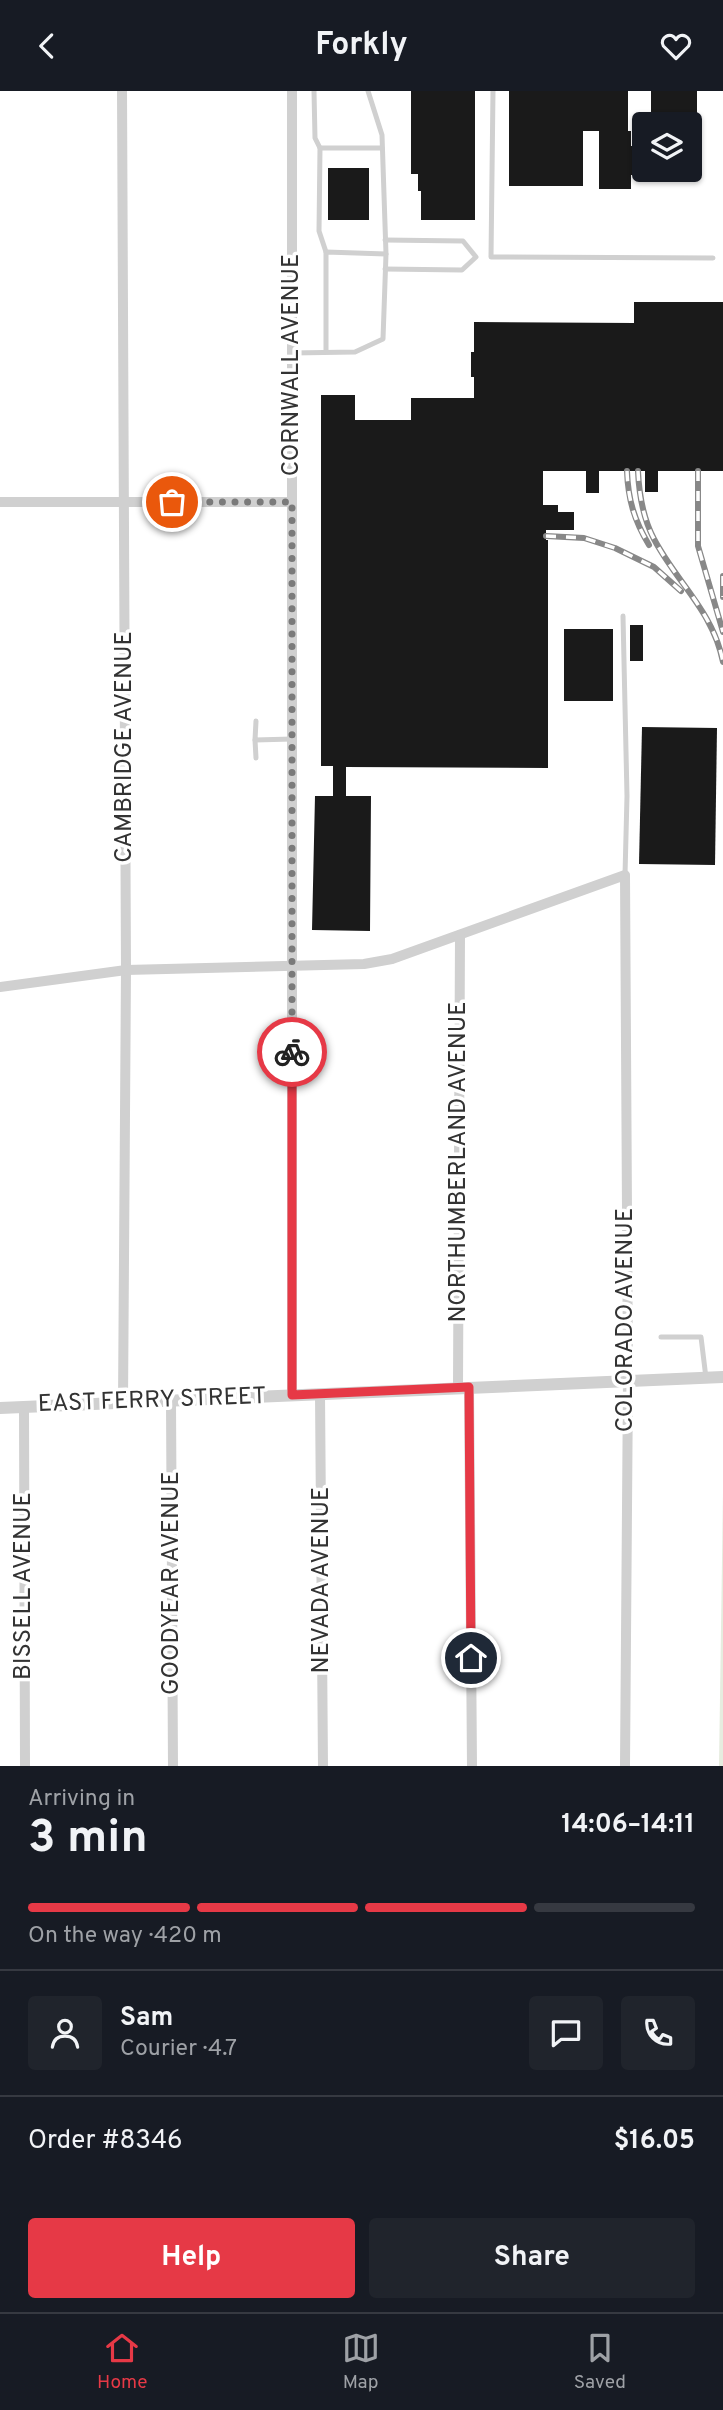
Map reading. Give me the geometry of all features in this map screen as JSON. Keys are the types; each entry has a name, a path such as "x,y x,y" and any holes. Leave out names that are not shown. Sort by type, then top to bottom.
{"street":[{"name":"CAMBRIDGE AVENUE","path":"122,91 125,970 122,1403"},
{"name":"CORNWALL AVENUE","path":"292,91 292,1395"},
{"path":"0,502 292,502"},
{"path":"0,987 125,970 364,964 392,959 625,875"},
{"name":"COLORADO AVENUE","path":"625,875 628,1380 625,1766"},
{"name":"NORTHUMBERLAND AVENUE","path":"460,935 463,1388 472,1766"},
{"name":"EAST FERRY STREET","path":"0,1408 723,1377"},
{"name":"NEVADA AVENUE","path":"320,1394 323,1766"},
{"name":"GOODYEAR AVENUE","path":"171,1401 173,1766"},
{"name":"BISSELL AVENUE","path":"24,1407 25,1766"}],"lane":[{"path":"314,91 315,138 320,148 319,231 326,252 326,352"},
{"path":"292,353 355,352 383,339 386,254 382,135 368,91"},
{"path":"491,257 493,91"},
{"path":"320,148 382,148"},
{"path":"385,240 463,240 476,257"},
{"path":"326,252 386,254"},
{"path":"385,269 462,270 476,257 713,258"},
{"path":"623,616 627,796 625,875"},
{"path":"256,721 256,758"},
{"path":"255,740 292,739"},
{"path":"661,1338 702,1338 706,1378"}],"shaded area":[{"path":"723,1491 723,1766 719,1766"}],"building":[{"path":"411,91 475,91 475,220 421,220 418,174 411,174"},
{"path":"509,91 628,91 628,131 631,131 632,146 631,189 599,189 599,131 583,131 583,186 509,186"},
{"path":"651,91 697,91 697,112 651,112"},
{"path":"328,168 369,168 369,220 328,220"},
{"path":"634,302 723,302 723,471 658,471 658,492 645,492 645,471 599,471 599,493 586,493 586,471 543,471 543,505 558,505 558,512 574,512 574,530 546,530 548,768 346,767 346,796 371,796 370,931 312,930 315,796 333,796 333,766 321,766 321,395 355,395 355,420 411,420 411,398 474,398 471,352 474,352 474,322 634,323"},
{"path":"630,625 643,625 643,661 630,661"},
{"path":"564,629 613,629 613,701 564,701"},
{"path":"642,727 717,728 715,865 639,864"}],"railway":[{"path":"627,471 633,509 649,545"},
{"path":"638,471 642,506 650,531 663,555 703,612 723,662"},
{"path":"698,471 698,546 723,632"},
{"path":"546,536 584,538 615,548 654,567 681,591"},
{"path":"723,576 723,597"}],"way so far":[{"path":"172,502 292,502 292,1052"}],"route":[{"path":"292,1052 292,1395 469,1387 471,1658"}]}
